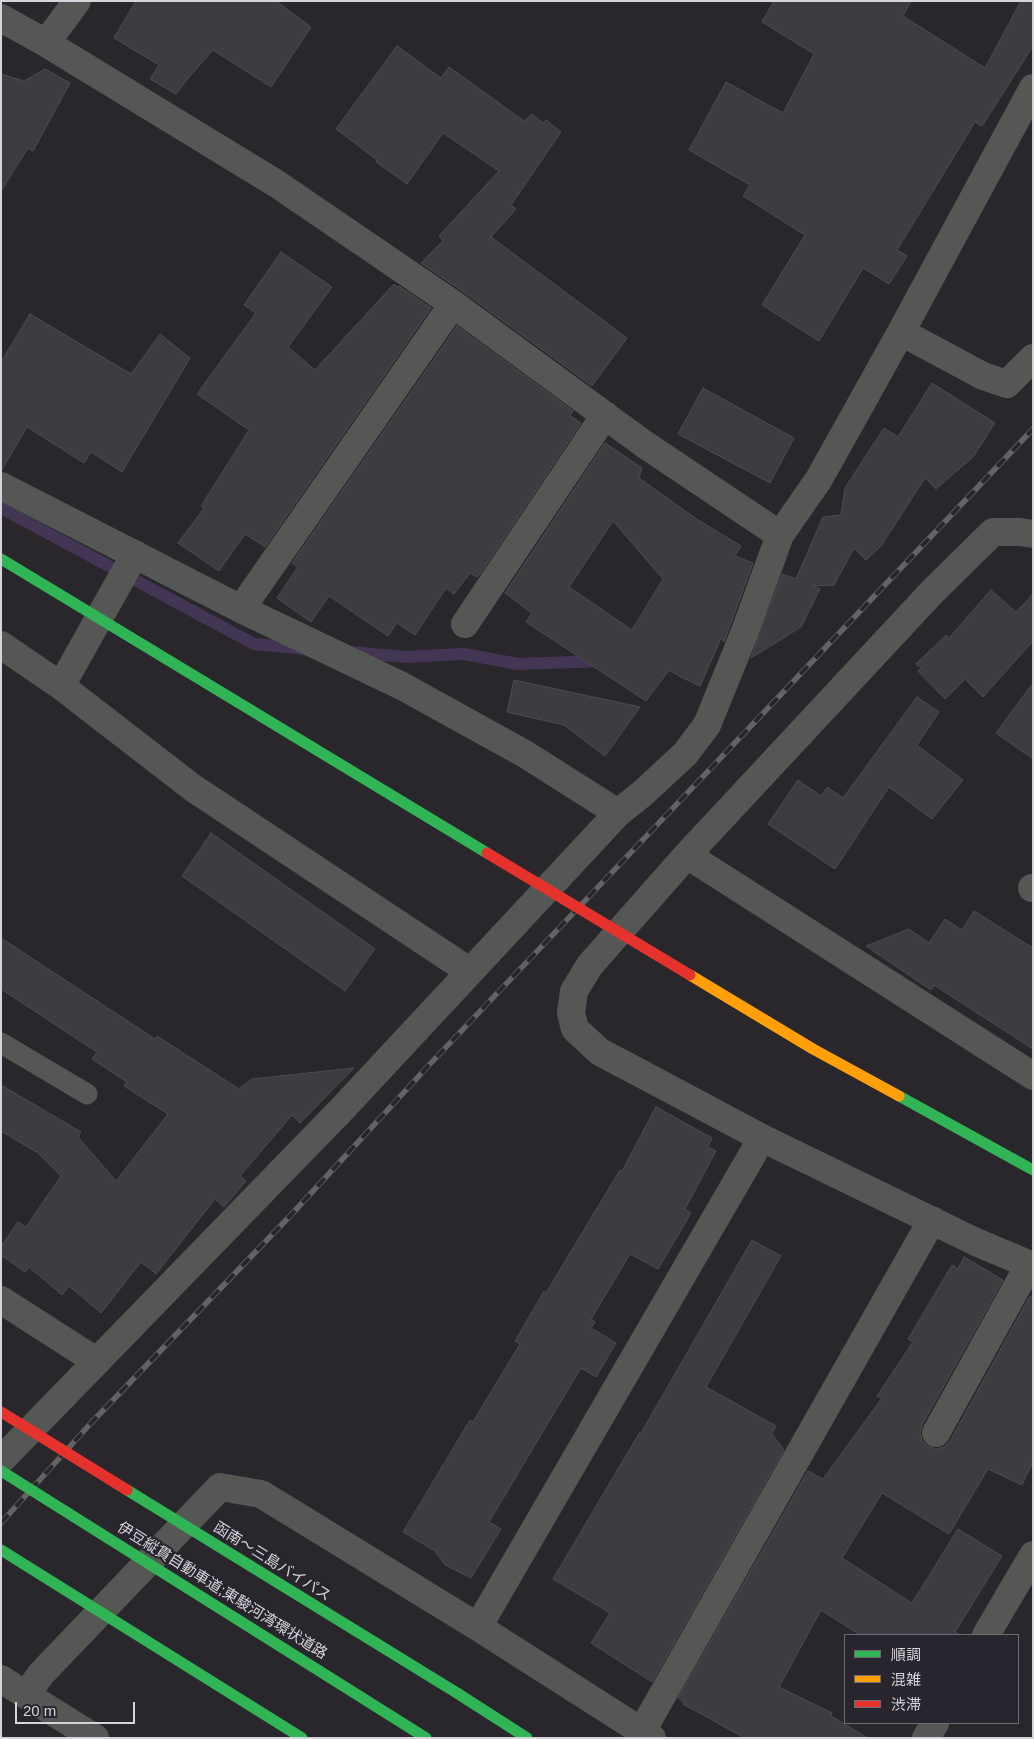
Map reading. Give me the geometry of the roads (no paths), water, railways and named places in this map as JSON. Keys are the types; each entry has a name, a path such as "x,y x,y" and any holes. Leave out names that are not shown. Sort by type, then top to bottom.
{"main road":[{"path":"1,559 813,1048 1033,1170"},
{"name":"函南～三島バイパス","path":"1,1412 527,1738"},
{"name":"伊豆縦貫自動車道;東駿河湾環状道路","path":"1,1471 426,1738"},
{"path":"1,1550 302,1738"}],"street":[{"path":"46,43 77,1"},
{"path":"1,18 46,43 277,184 453,304 644,444 780,535"},
{"path":"1,1460 343,1108 618,813 643,793 685,754 706,725 744,634 780,535 819,479 1033,88"},
{"path":"241,609 453,304"},
{"path":"901,332 983,376 1006,384 1033,358"},
{"path":"465,624 605,415"},
{"path":"1,486 241,609 402,686 525,754 618,813"},
{"path":"936,1433 1031,1265 976,1242 762,1138 600,1052 575,1029 571,1013 574,991 590,965 687,855 933,591 993,532 1033,534"},
{"path":"61,686 136,554"},
{"path":"1,645 61,686 193,788 469,971"},
{"path":"687,855 1033,1076"},
{"path":"478,1627 762,1138"},
{"path":"26,1695 41,1674 220,1487 261,1494 478,1627 647,1734 932,1220"},
{"path":"1,1300 96,1361"},
{"path":"987,1634 1033,1555"},
{"path":"1,1679 96,1738"},
{"path":"926,1738 934,1724"}],"lane":[{"path":"1,1043 86,1094"}],"waterway":[{"path":"1,508 254,644 306,649"},
{"path":"351,652 404,657 464,654 518,664 603,661"}],"railway":[{"path":"1,1523 91,1423 290,1216 430,1064 1033,429"}]}
